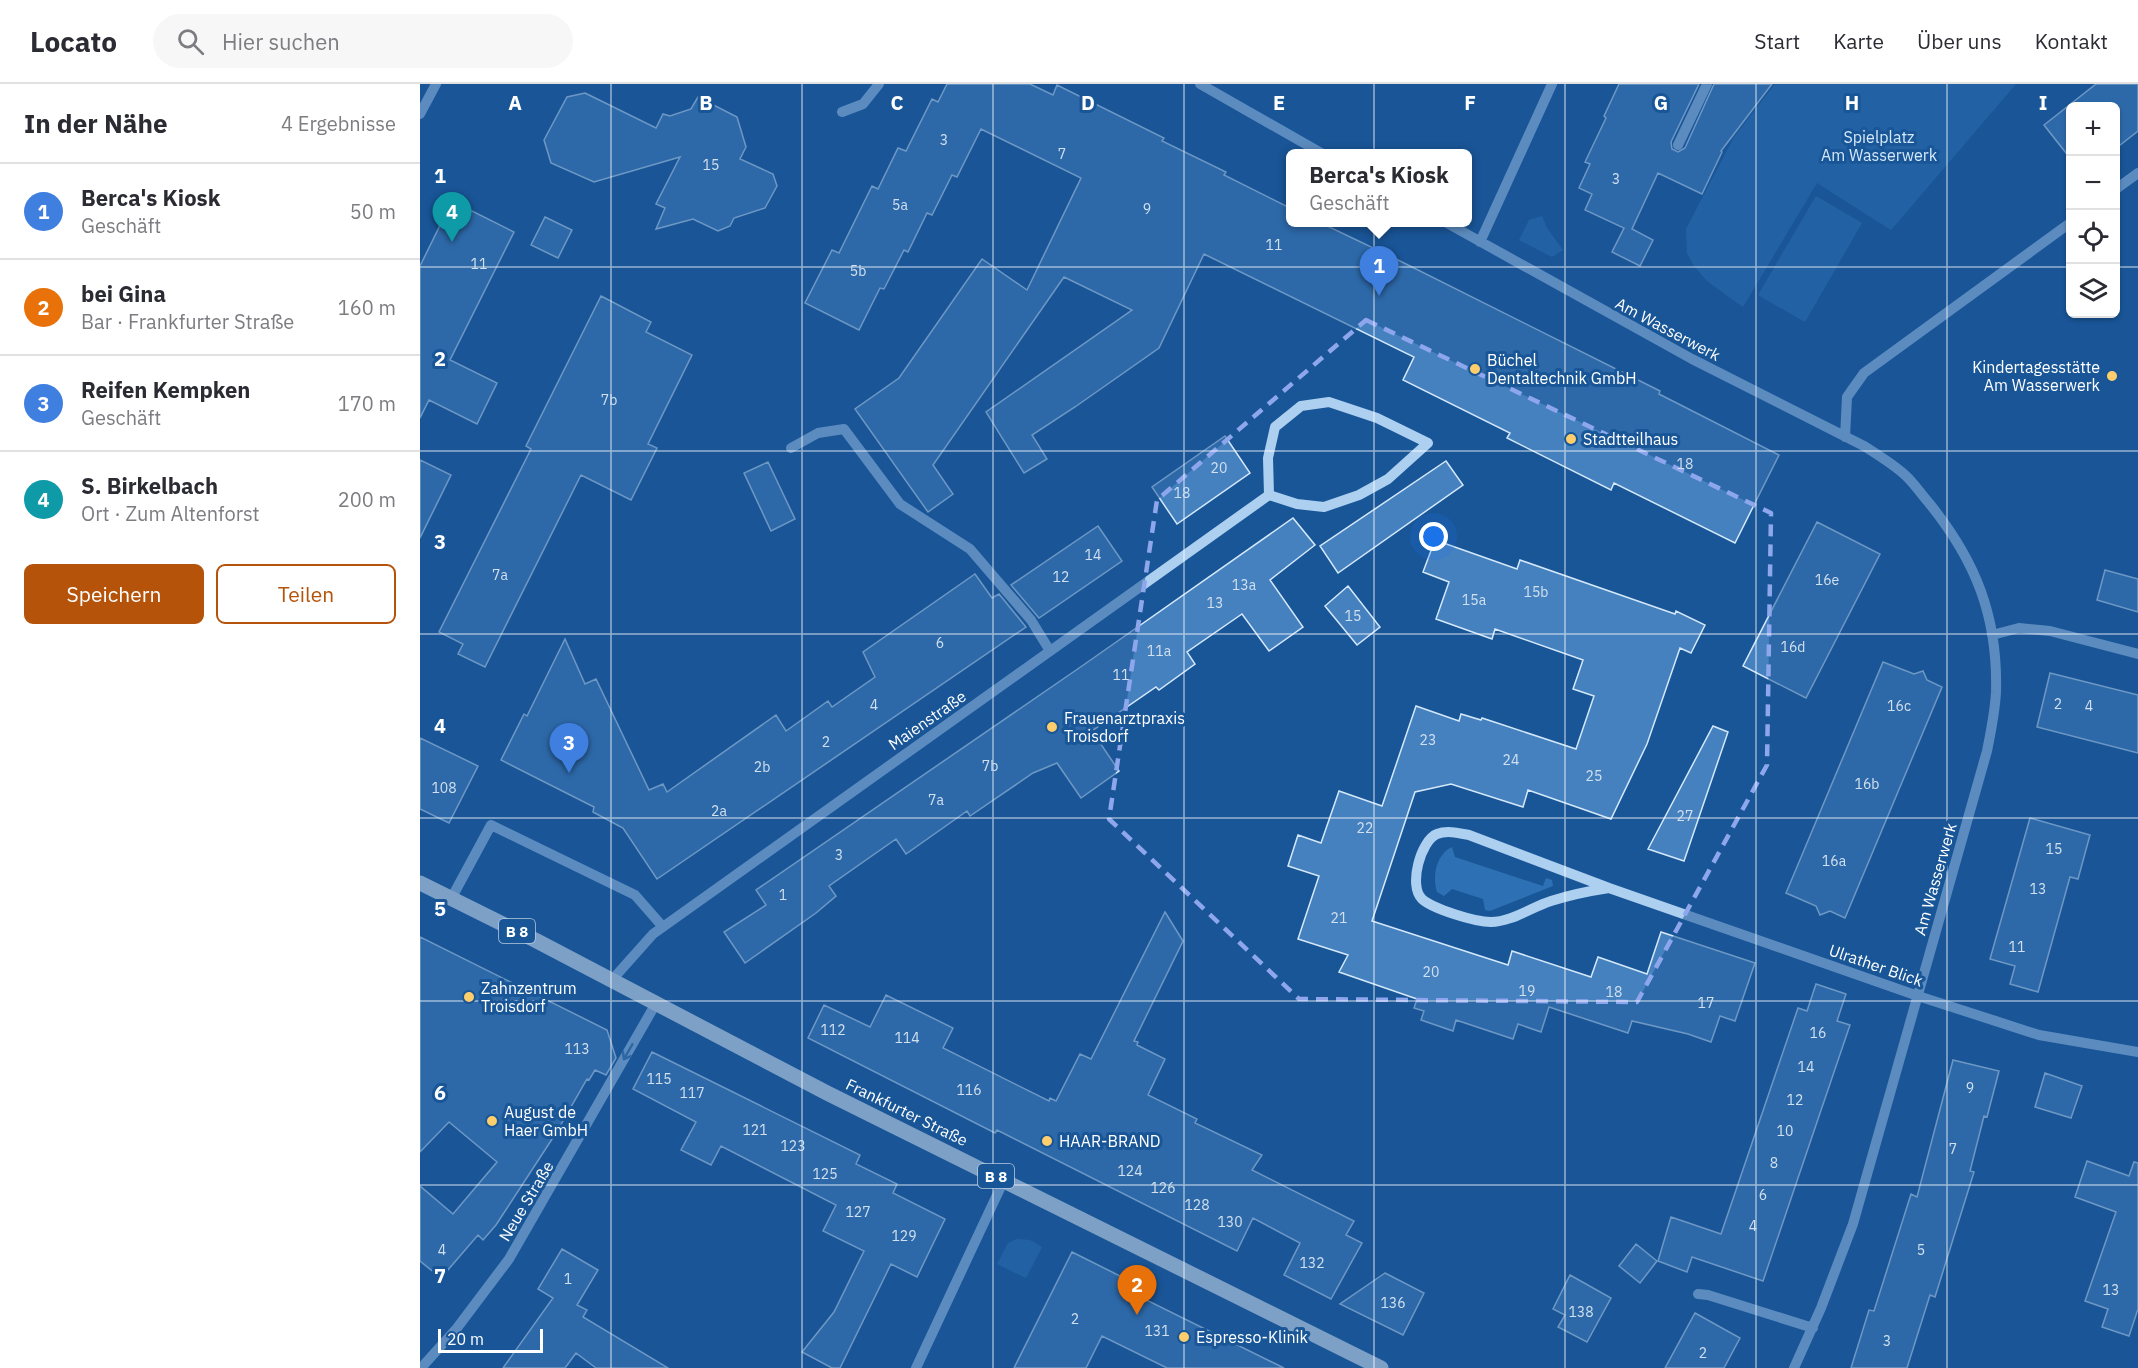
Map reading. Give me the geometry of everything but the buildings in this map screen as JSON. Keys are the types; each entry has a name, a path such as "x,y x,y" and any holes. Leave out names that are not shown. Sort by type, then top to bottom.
{"main road":[{"name":"Frankfurter Straße","path":"420,883 612,980 655,1005 826,1093 1381,1368"}],"street":[{"path":"420,114 436,84"},
{"path":"842,112 863,104 879,84"},
{"path":"1200,84 1316,149"},
{"path":"1480,242 1552,84"},
{"path":"1678,145 1707,84"},
{"path":"2120,186 2138,173"},
{"path":"1845,437 1847,397 1864,373 2066,226"},
{"name":"Am Wasserwerk","path":"1454,227 1683,354 1864,446 1906,476 1939,516 1977,579 1986,603 1992,635 1996,692 1987,751 1852,1224 1813,1328 1794,1368"},
{"path":"1329,402 1377,418 1428,443 1388,479 1359,495 1324,507 1297,504 1269,495 1268,458 1275,428 1301,406 1329,402"},
{"path":"791,448 818,433 844,429 900,504 970,549 1030,620 1050,651"},
{"name":"Maienstraße","path":"612,980 653,934 1269,495"},
{"path":"1992,635 2019,628 2050,631 2138,654"},
{"path":"451,899 491,825 635,895 663,927"},
{"name":"Ulrather Blick","path":"1609,888 1581,893 1504,920 1491,922 1447,912 1420,898 1416,886 1416,874 1425,845 1436,834 1450,832 1469,835 1609,888 1918,996 2039,1035 2138,1052"},
{"name":"Neue Straße","path":"421,1368 457,1328 509,1259 655,1005"},
{"path":"916,1368 1004,1180"},
{"path":"1698,1294 1708,1295 1813,1328"}],"highlighted area":[{"path":"1366,320 1771,513 1767,765 1637,1002 1299,999 1109,819 1157,500"}],"green space":[{"name":"Spielplatz Am Wasserwerk","path":"1775,84 2016,84 1891,230 1817,183 1743,307 1707,281 1694,266 1687,253 1686,229 1734,137"},
{"path":"1816,196 1862,223 1805,322 1758,295"},
{"path":"1542,216 1547,228 1563,250 1552,257 1519,240 1529,220"},
{"path":"1452,847 1455,857 1543,886 1546,878 1552,880 1553,886 1490,911 1485,910 1483,899 1452,889 1444,896 1437,892 1435,873 1442,855"},
{"path":"1017,1239 1030,1240 1042,1247 1026,1278 997,1264 1008,1243"}],"place":[{"name":"S. Birkelbach","path":"452,242"},
{"name":"Berca's Kiosk","path":"1379,296"},
{"name":"Büchel Dentaltechnik GmbH","path":"1475,369"},
{"name":"Kindertagesstätte Am Wasserwerk","path":"2112,376"},
{"name":"Stadtteilhaus","path":"1571,439"},
{"name":"Frauenarztpraxis Troisdorf","path":"1052,727"},
{"name":"Reifen Kempken","path":"569,773"},
{"name":"Zahnzentrum Troisdorf","path":"469,997"},
{"name":"August de Haer GmbH","path":"492,1121"},
{"name":"HAAR-BRAND","path":"1047,1141"},
{"name":"bei Gina","path":"1137,1315"},
{"name":"Espresso-Klinik","path":"1184,1337"}]}
